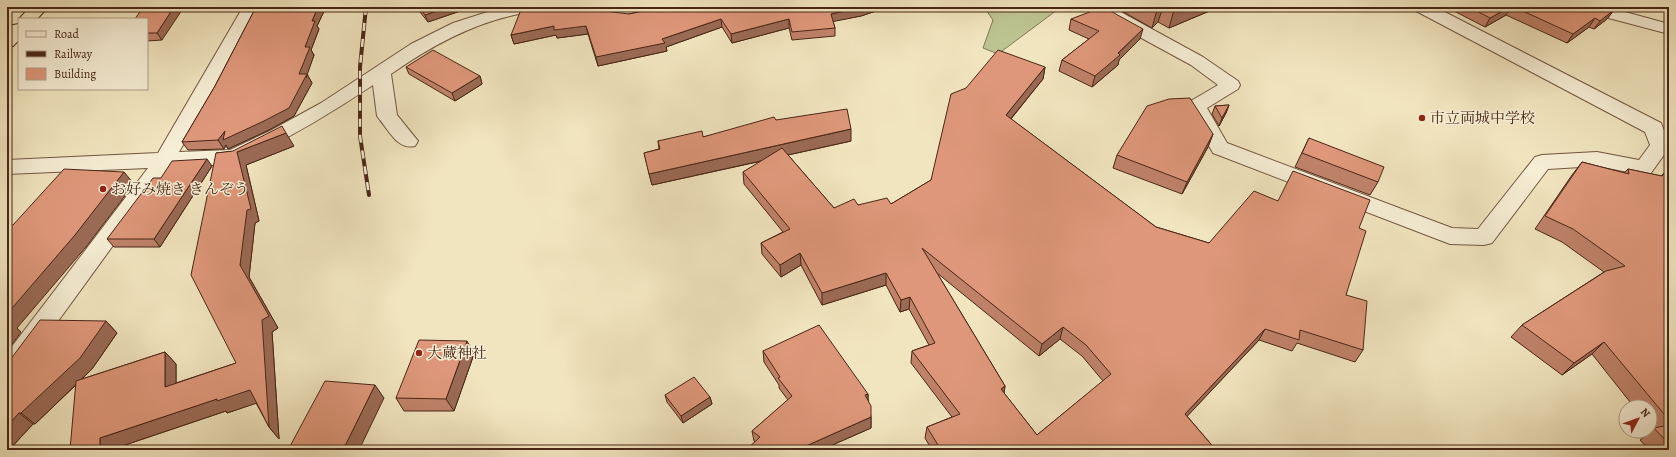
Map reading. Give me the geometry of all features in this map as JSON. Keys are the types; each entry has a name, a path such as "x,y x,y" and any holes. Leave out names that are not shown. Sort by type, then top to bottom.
{"highway":[{"path":"29,18 39,7"},
{"path":"7,42 18,30"}],"street":[{"path":"7,372 163,162 252,7"},
{"path":"7,167 163,162 233,157 277,136 328,107 417,48 459,27 511,10 532,7"},
{"path":"1110,7 1107,12 1197,61 1231,85 1196,106 1220,148 1450,236 1484,237 1542,162 1597,159 1644,168 1660,146 1654,128 1422,7"},
{"path":"1588,7 1669,30"},
{"path":"381,72 387,116 408,141"}],"green space":[{"path":"984,7 1061,7 998,54 983,48 993,20"}],"building":[{"path":"143,7 174,7 157,33 148,33 148,18 136,18"},
{"path":"256,7 318,7 312,21 315,21 305,47 310,47 299,74 307,74 289,108 223,140 225,131 218,140 182,142 215,86"},
{"path":"419,7 448,7 425,15"},
{"path":"522,7 571,7 629,14 662,7 863,7 831,14 835,28 792,32 789,19 731,34 721,19 662,39 665,43 596,57 586,26 554,30 554,26 511,35"},
{"path":"1103,7 1143,29 1118,53 1120,55 1095,76 1062,60 1099,31 1071,19"},
{"path":"1152,7 1161,7 1157,10"},
{"path":"1168,7 1183,7 1174,10"},
{"path":"1469,7 1510,7 1490,18"},
{"path":"1514,7 1600,7 1614,10 1600,21 1595,18 1573,34"},
{"path":"433,50 480,76 452,93 406,67"},
{"path":"998,50 1045,67 1006,115 1156,227 1209,243 1254,191 1278,201 1293,171 1370,200 1359,228 1366,231 1346,295 1367,301 1363,350 1300,330 1299,340 1265,329 1185,414 1216,450 941,450 927,427 960,414 912,351 935,343 910,297 901,300 886,273 822,293 800,253 780,265 761,243 790,229 743,172 782,148 834,208 854,199 858,205 887,198 891,204 931,180 951,94 966,88","holes":["922,248 1042,344 1063,327 1086,345 1111,374 1037,435 1001,389 1005,386"]},
{"path":"1190,98 1213,134 1187,182 1117,155 1147,106 1169,99"},
{"path":"1229,105 1222,118 1215,106"},
{"path":"847,109 851,129 649,174 644,153 660,149 658,141 702,131 703,137 774,117 776,120"},
{"path":"282,126 286,133 237,152 251,209 247,210 240,265 269,316 262,320 269,427 250,390 217,401 217,399 100,438 100,450 70,450 76,381 165,352 165,387 236,363 191,275 216,153 233,151"},
{"path":"1309,138 1384,167 1378,182 1302,153"},
{"path":"207,159 154,239 107,239 153,178 161,178 172,161"},
{"path":"1582,162 1629,174 1628,169 1662,176 1666,171 1669,173 1669,420 1658,407 1658,399 1652,399 1604,342 1574,363 1522,325 1606,271 1625,266 1573,229 1545,216"},
{"path":"64,169 124,172 75,235 7,314 7,225 13,225"},
{"path":"40,320 106,321 80,358 21,413 19,413 7,426 7,364"},
{"path":"819,325 868,394 865,395 871,406 871,417 797,450 746,450 760,437 752,431 792,396 778,378 780,377 763,351"},
{"path":"419,340 467,341 446,399 396,398"},
{"path":"694,377 710,397 681,416 665,395"},
{"path":"325,381 375,385 343,450 288,450"},
{"path":"1669,425 1669,444 1658,432 1658,427"}],"railway":[{"path":"366,7 360,67 360,136 369,195"}],"place":[{"name":"市立両城中学校","path":"1422,118"},
{"name":"お好み焼き きんぞう","path":"103,189"},
{"name":"大蔵神社","path":"419,353"}]}
